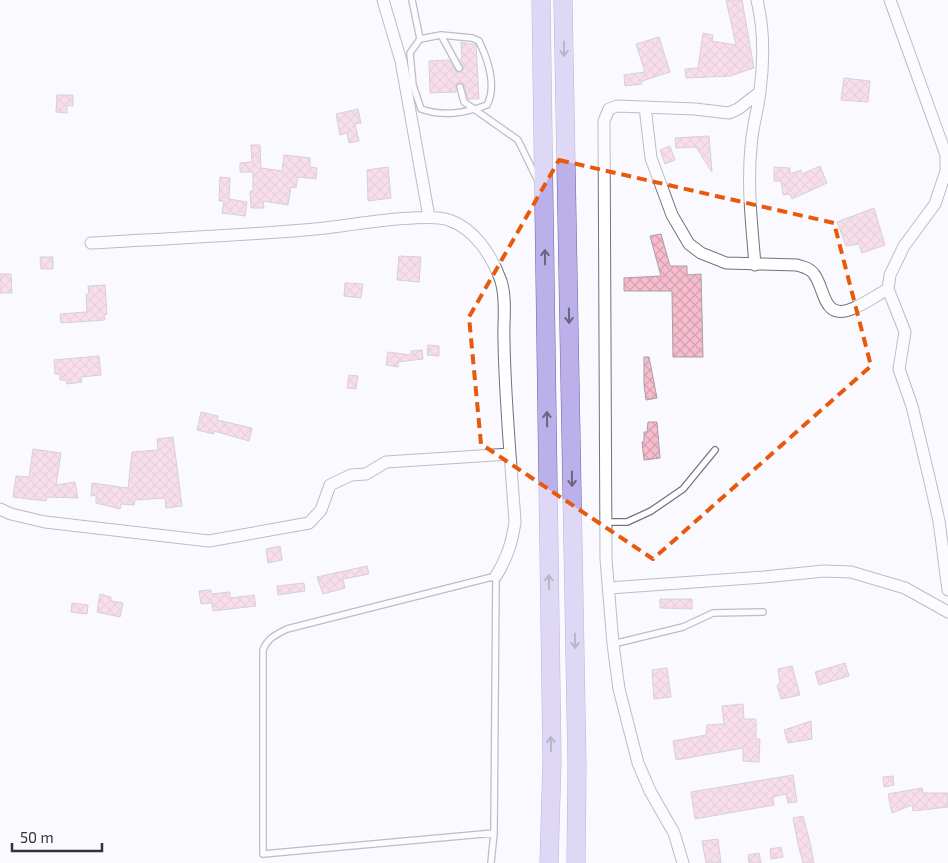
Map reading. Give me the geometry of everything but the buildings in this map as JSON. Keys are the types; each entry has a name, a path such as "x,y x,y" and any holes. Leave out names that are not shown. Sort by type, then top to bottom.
{"main road":[{"path":"541,0 551,775 549,863"},
{"path":"563,0 576,863"},
{"path":"577,842 586,863"}],"street":[{"path":"383,0 401,61 430,217"},
{"path":"755,265 749,174 752,135 760,92 762,26 757,0"},
{"path":"890,0 946,155 946,171 935,204 904,246 896,261 888,289 906,332 899,369 912,406 939,521 947,582"},
{"path":"683,863 674,833 650,791 638,763 619,688 613,644 610,588 606,559 604,121 607,112 613,107 645,107 729,113 738,109 760,92"},
{"path":"645,107 651,158 680,233 689,244 718,260 736,264 797,265 806,268 813,272 822,298 833,310 842,312 854,308 888,289"},
{"path":"91,243 323,228 430,217 448,219 462,226 477,240 490,257 502,284 515,522 512,543 496,576"},
{"path":"0,509 11,514 45,522 209,541 309,523 321,510 330,485 351,475 366,474 386,462 510,454"},
{"path":"610,588 824,571 851,572 906,588 948,612"},
{"path":"542,863 551,775"}],"lane":[{"path":"412,0 420,39"},
{"path":"441,35 459,68"},
{"path":"441,35 480,41 491,78 491,97 487,105 439,115 421,109 413,85 410,53 420,39 441,35"},
{"path":"460,87 464,102 518,140 545,199"},
{"path":"606,522 628,522 651,511 684,489 715,450"},
{"path":"492,863 494,833 496,576 287,629 273,635 266,642 263,650 263,854 494,833"},
{"path":"613,644 683,627 713,613 763,612"}],"highlighted area":[{"path":"559,160 834,223 871,366 653,559 481,444 469,317"}]}
